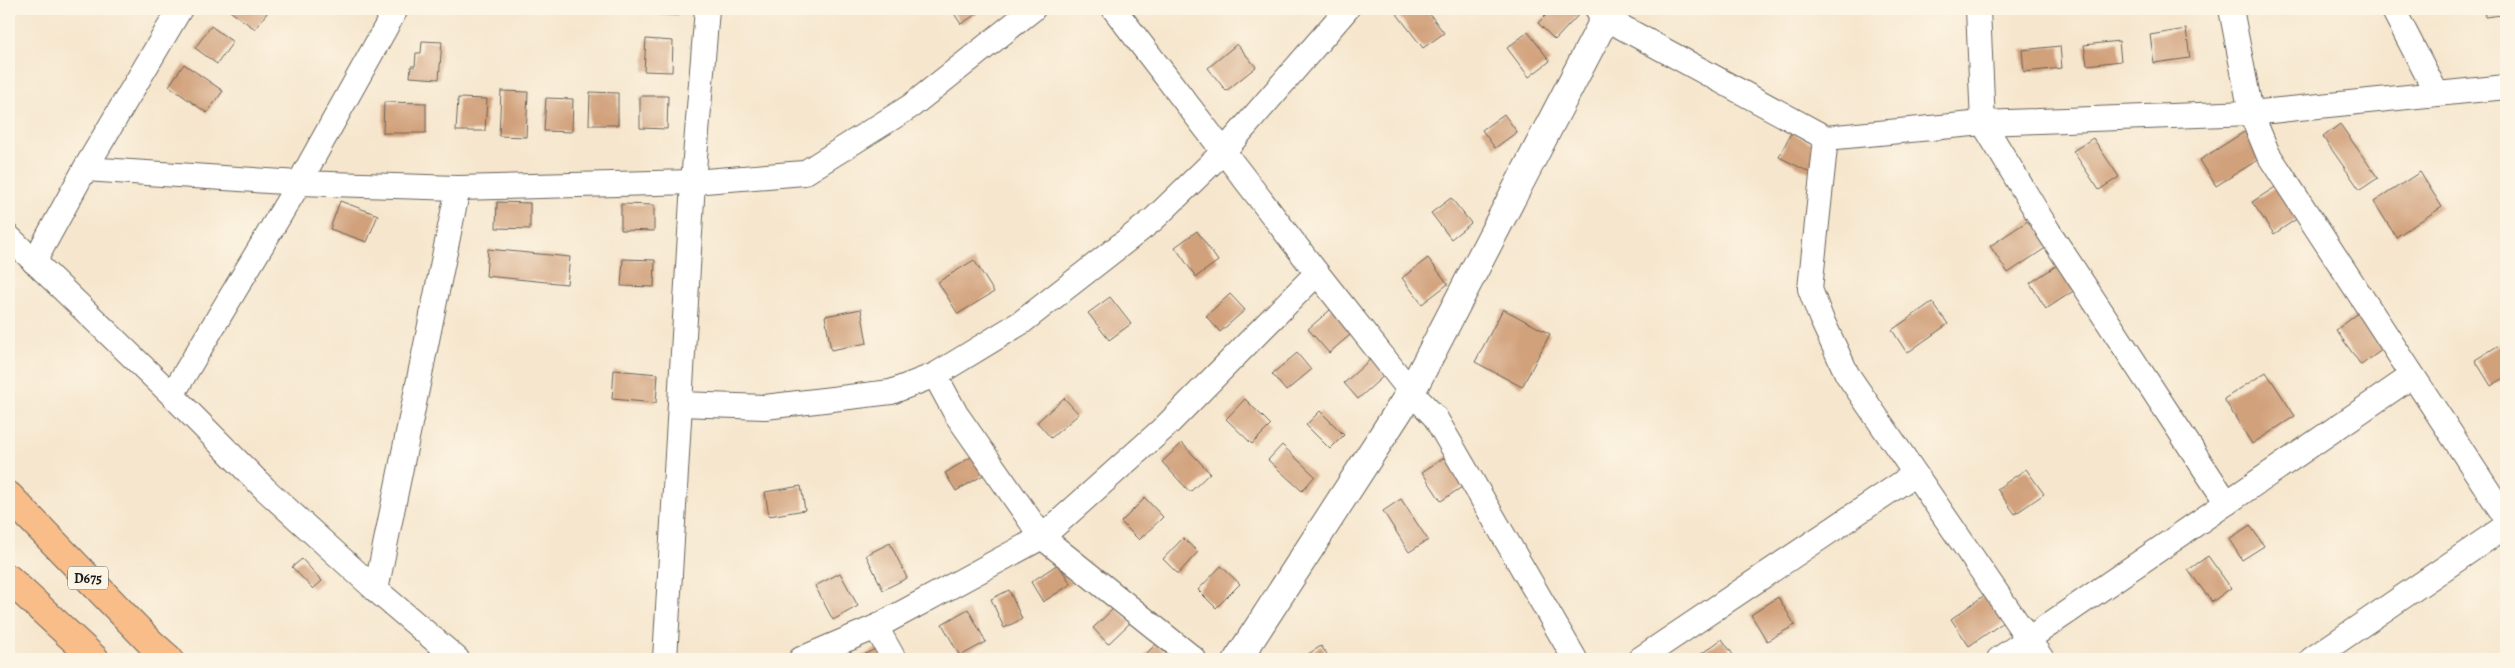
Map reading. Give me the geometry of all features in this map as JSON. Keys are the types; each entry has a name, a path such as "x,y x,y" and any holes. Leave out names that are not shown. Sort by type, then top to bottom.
{"highway":[{"name":"D675","path":"9,496 169,659"},
{"path":"9,579 95,659"}],"street":[{"path":"34,262 85,169 180,9"},
{"path":"172,395 299,183 396,9"},
{"path":"665,659 692,182 707,9"},
{"path":"85,169 299,183 458,188 692,182 804,173 911,106 1033,9"},
{"path":"1114,9 1317,273 1412,392 1435,417 1461,458 1575,659"},
{"path":"680,404 765,407 784,405 891,392 936,375 1022,322 1154,218 1224,151 1347,9"},
{"path":"1978,9 1983,124 2049,232 2227,503"},
{"path":"2231,9 2251,112 2268,154 2506,518"},
{"path":"2393,9 2437,94"},
{"path":"1238,659 1412,392 1604,12 1826,138 1983,124 2251,112 2506,87"},
{"path":"1826,138 1810,289 1847,374 2042,659"},
{"path":"376,590 458,188"},
{"path":"9,237 172,395 265,489 376,590 457,659"},
{"path":"801,659 876,627 1042,537 1166,426 1317,273"},
{"path":"936,375 956,414 1042,537 1194,659"},
{"path":"1999,659 2412,376"},
{"path":"1640,659 1915,474"},
{"path":"2312,659 2506,526"},
{"path":"876,627 894,659"}],"building":[{"path":"227,9 270,9 255,29"},
{"path":"651,9 679,9 678,15 651,14"},
{"path":"951,9 984,9 961,24"},
{"path":"1405,9 1426,9 1444,33 1423,48 1397,14"},
{"path":"1552,9 1580,9 1582,11 1555,40 1538,23"},
{"path":"2484,9 2501,9 2502,15 2485,17"},
{"path":"211,26 233,42 217,64 195,48"},
{"path":"2186,29 2190,58 2154,63 2150,35"},
{"path":"1528,32 1550,61 1529,77 1507,48"},
{"path":"646,39 673,41 672,72 644,71"},
{"path":"422,41 442,42 439,79 410,77 411,66 415,66 416,53 421,53"},
{"path":"2119,41 2121,61 2087,65 2084,45"},
{"path":"1237,44 1256,67 1226,91 1208,68"},
{"path":"2060,46 2062,68 2024,72 2022,50"},
{"path":"184,64 223,91 207,113 169,86"},
{"path":"501,91 528,92 526,137 499,136"},
{"path":"590,92 618,93 618,125 589,125"},
{"path":"640,96 668,96 667,129 640,128"},
{"path":"458,98 487,99 485,131 456,131"},
{"path":"546,98 573,99 572,132 544,131"},
{"path":"384,102 426,103 426,133 383,133"},
{"path":"1504,114 1517,132 1495,148 1482,130"},
{"path":"2340,124 2378,178 2360,190 2323,137"},
{"path":"2244,132 2261,158 2216,186 2200,160"},
{"path":"1791,133 1821,147 1809,172 1779,157"},
{"path":"2093,138 2119,177 2099,190 2073,151"},
{"path":"2420,172 2442,207 2396,237 2374,202"},
{"path":"2280,184 2301,216 2274,234 2252,202"},
{"path":"1451,198 1471,223 1451,239 1431,213"},
{"path":"340,201 378,215 367,242 330,229"},
{"path":"497,202 530,203 530,229 496,228"},
{"path":"621,204 654,205 654,231 621,230"},
{"path":"2032,218 2050,245 2008,273 1990,246"},
{"path":"1197,231 1218,261 1196,277 1175,247"},
{"path":"488,249 570,257 567,284 486,276"},
{"path":"1428,258 1448,284 1422,304 1402,278"},
{"path":"623,259 655,260 654,287 621,286"},
{"path":"974,260 994,292 958,314 938,282"},
{"path":"2062,262 2078,288 2046,309 2030,283"},
{"path":"1230,294 1245,310 1220,332 1206,316"},
{"path":"1110,297 1131,324 1109,340 1088,313"},
{"path":"1932,302 1948,324 1907,353 1892,330"},
{"path":"1337,304 1358,328 1329,353 1308,329"},
{"path":"861,309 867,343 831,350 825,316"},
{"path":"1503,309 1550,334 1522,387 1475,362"},
{"path":"2360,312 2386,347 2361,365 2336,330"},
{"path":"2504,342 2506,345 2506,377 2491,386 2475,360"},
{"path":"1297,353 1311,370 1286,391 1272,374"},
{"path":"1373,357 1387,373 1358,399 1344,383"},
{"path":"614,370 658,374 656,403 612,399"},
{"path":"2266,372 2295,416 2252,444 2224,399"},
{"path":"1064,398 1079,414 1051,438 1037,422"},
{"path":"1245,399 1271,425 1252,444 1226,419"},
{"path":"1320,411 1344,435 1330,449 1306,425"},
{"path":"1182,443 1210,473 1190,492 1162,462"},
{"path":"1282,445 1315,476 1302,491 1268,460"},
{"path":"976,454 987,473 956,491 945,473"},
{"path":"1447,456 1465,485 1441,501 1422,472"},
{"path":"2026,469 2044,494 2015,514 1997,489"},
{"path":"801,486 805,510 769,516 765,492"},
{"path":"1145,498 1163,517 1139,540 1121,522"},
{"path":"1401,499 1428,540 1409,552 1383,511"},
{"path":"2250,525 2264,546 2242,560 2229,539"},
{"path":"1183,538 1198,552 1178,574 1163,559"},
{"path":"890,543 907,578 883,590 866,555"},
{"path":"2208,556 2231,588 2212,602 2188,570"},
{"path":"302,559 322,581 313,589 292,567"},
{"path":"1058,564 1071,584 1043,602 1031,582"},
{"path":"1221,566 1240,584 1216,608 1198,590"},
{"path":"840,573 858,606 833,620 815,586"},
{"path":"1009,590 1022,619 1004,628 991,599"},
{"path":"1992,590 2011,617 1969,646 1951,619"},
{"path":"1778,597 1795,625 1767,641 1751,615"},
{"path":"1115,607 1130,623 1108,644 1093,628"},
{"path":"968,609 986,642 960,656 942,624"},
{"path":"1722,639 1736,659 1694,659"},
{"path":"1156,644 1172,659 1141,659"},
{"path":"881,646 888,659 856,659"},
{"path":"1321,646 1330,659 1300,659"}]}
